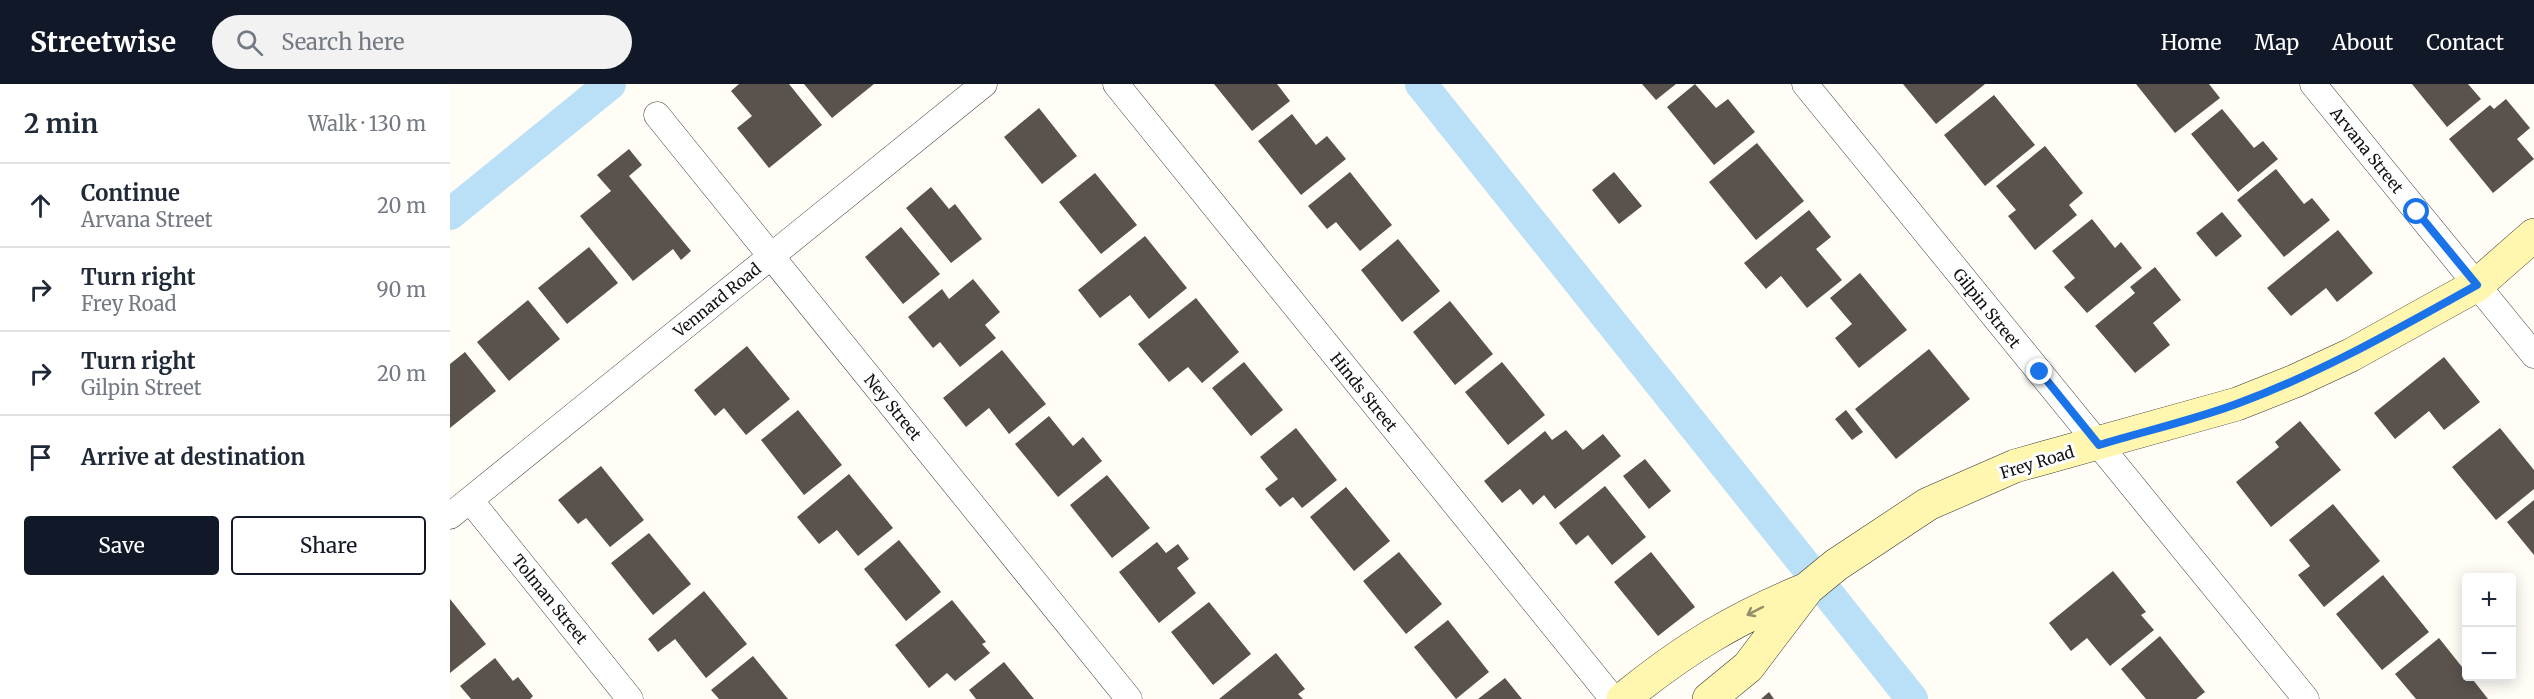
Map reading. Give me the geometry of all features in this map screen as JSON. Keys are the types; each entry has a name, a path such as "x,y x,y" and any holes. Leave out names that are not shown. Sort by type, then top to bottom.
{"street":[{"name":"Vennard Road","path":"450,516 984,84"},
{"name":"Hinds Street","path":"1116,84 1613,699"},
{"name":"Gilpin Street","path":"1805,84 2306,699"},
{"name":"Arvana Street","path":"2313,84 2534,355"},
{"name":"Ney Street","path":"657,116 1129,699"},
{"name":"Frey Road","path":"1709,699 1748,667 1808,588 1836,565 1928,504 2014,465 2099,445 2237,404 2295,381 2350,355 2477,285 2534,235"},
{"name":"Tolman Street","path":"470,500 630,699"},
{"name":"Frey Road","path":"1623,699 1672,659 1754,610 1808,588"}],"building":[{"path":"739,84 789,84 822,125 769,168 737,128 752,116 731,91"},
{"path":"804,84 874,84 832,118"},
{"path":"1214,84 1277,84 1290,101 1252,131"},
{"path":"1642,84 1676,84 1656,100"},
{"path":"1695,84 1716,108 1728,99 1755,132 1714,165 1667,107"},
{"path":"1903,84 1985,84 1936,124"},
{"path":"2136,84 2209,84 2220,98 2175,133"},
{"path":"2412,84 2468,84 2481,99 2447,127"},
{"path":"1994,95 2035,145 1985,186 1944,135"},
{"path":"2506,99 2530,128 2517,139 2534,159 2493,193 2449,139 2490,105 2494,109"},
{"path":"1039,108 1077,156 1042,184 1004,137"},
{"path":"2222,109 2254,148 2263,141 2278,159 2238,192 2191,134"},
{"path":"1292,114 1316,145 1327,136 1346,159 1301,195 1258,141"},
{"path":"1757,143 1804,201 1756,240 1709,182"},
{"path":"2045,146 2083,193 2069,205 2077,215 2035,250 2008,216 2016,210 1996,186"},
{"path":"629,149 642,165 629,176 691,251 681,260 673,249 633,281 580,216 611,191 597,175"},
{"path":"2276,169 2304,204 2312,198 2330,220 2284,257 2237,200"},
{"path":"1350,172 1392,225 1360,251 1336,222 1327,229 1308,206"},
{"path":"1614,172 1642,206 1619,224 1592,190"},
{"path":"1095,173 1137,225 1101,254 1059,202"},
{"path":"931,187 949,209 955,204 982,239 951,263 906,208"},
{"path":"1809,210 1831,237 1816,249 1842,280 1807,308 1781,276 1766,289 1744,263"},
{"path":"2222,212 2242,236 2216,257 2196,233"},
{"path":"2092,219 2115,248 2121,242 2142,268 2087,313 2064,287 2075,278 2052,251"},
{"path":"901,227 940,274 903,304 865,257"},
{"path":"2338,230 2373,273 2337,302 2326,288 2291,316 2267,288"},
{"path":"1145,236 1187,288 1149,319 1130,295 1100,318 1078,290"},
{"path":"1398,239 1440,291 1402,322 1361,270"},
{"path":"589,247 618,283 567,324 538,288"},
{"path":"2155,267 2181,300 2153,323 2170,345 2135,373 2095,326 2135,293 2130,287"},
{"path":"1860,273 1907,330 1859,368 1835,338 1852,324 1830,298"},
{"path":"973,279 1000,312 985,325 996,338 960,367 940,342 933,348 908,317 942,289 949,299"},
{"path":"1196,298 1239,352 1202,383 1188,367 1169,382 1138,344"},
{"path":"528,300 560,339 509,381 477,342"},
{"path":"1450,301 1493,354 1455,385 1413,332"},
{"path":"747,346 790,399 746,435 724,408 715,416 694,390"},
{"path":"1929,349 1970,399 1896,459 1855,409"},
{"path":"1002,350 1046,404 1009,434 989,408 966,427 943,398"},
{"path":"465,352 496,391 450,428 450,364"},
{"path":"2444,357 2480,402 2444,430 2429,411 2395,439 2374,413"},
{"path":"1244,362 1283,410 1251,436 1212,388"},
{"path":"1502,362 1545,415 1508,445 1465,392"},
{"path":"798,410 842,465 804,495 761,440"},
{"path":"1846,410 1863,432 1852,440 1835,419"},
{"path":"1049,416 1073,446 1083,437 1102,461 1058,497 1015,444"},
{"path":"2300,421 2341,470 2271,527 2236,482 2279,447 2275,442"},
{"path":"1296,428 1337,480 1302,508 1293,497 1280,507 1265,489 1278,479 1260,457"},
{"path":"2500,428 2534,470 2534,489 2496,520 2452,467"},
{"path":"1566,430 1583,450 1603,434 1621,456 1555,509 1544,495 1533,505 1520,489 1502,503 1484,481 1545,431 1552,440"},
{"path":"1645,459 1671,491 1649,509 1623,476"},
{"path":"601,466 644,520 610,547 586,518 578,524 558,500"},
{"path":"849,474 893,528 858,556 837,530 819,544 797,517"},
{"path":"1107,475 1150,528 1112,558 1070,505"},
{"path":"1605,486 1646,537 1612,565 1588,535 1576,545 1559,523"},
{"path":"1346,487 1390,541 1354,571 1310,517"},
{"path":"2534,500 2534,555 2507,522"},
{"path":"2333,504 2380,561 2324,607 2298,575 2310,566 2289,540"},
{"path":"649,533 691,584 653,615 611,563"},
{"path":"899,540 941,592 906,621 864,569"},
{"path":"1157,542 1166,553 1178,544 1189,559 1177,568 1196,593 1159,623 1119,572"},
{"path":"1399,552 1442,604 1406,634 1363,581"},
{"path":"1651,552 1695,607 1658,636 1614,582"},
{"path":"2113,571 2146,612 2141,615 2154,630 2110,666 2087,638 2071,651 2049,623"},
{"path":"2383,575 2429,632 2382,670 2336,614"},
{"path":"704,591 747,644 706,678 675,639 658,652 648,639"},
{"path":"450,599 486,644 450,673"},
{"path":"952,600 986,642 982,644 990,653 955,681 947,673 929,688 895,645"},
{"path":"1209,602 1251,654 1213,685 1171,632"},
{"path":"1448,620 1489,672 1456,699 1414,647"},
{"path":"2160,636 2205,692 2196,699 2146,699 2121,669"},
{"path":"2439,638 2462,667 2462,681 2474,681 2488,699 2416,699 2395,674"},
{"path":"1276,653 1305,689 1298,694 1303,699 1219,699"},
{"path":"753,656 788,699 719,699 711,690"},
{"path":"495,658 513,681 518,677 533,696 530,699 471,699 460,686"},
{"path":"1004,662 1034,699 976,699 969,690"},
{"path":"1505,678 1522,699 1478,699"},
{"path":"1769,692 1774,699 1761,699"}],"waterway":[{"path":"450,214 610,84"},
{"path":"1421,84 1912,699"}],"route":[{"path":"2040,372 2099,445 2237,404 2295,381 2350,355 2477,285 2417,212"}]}
